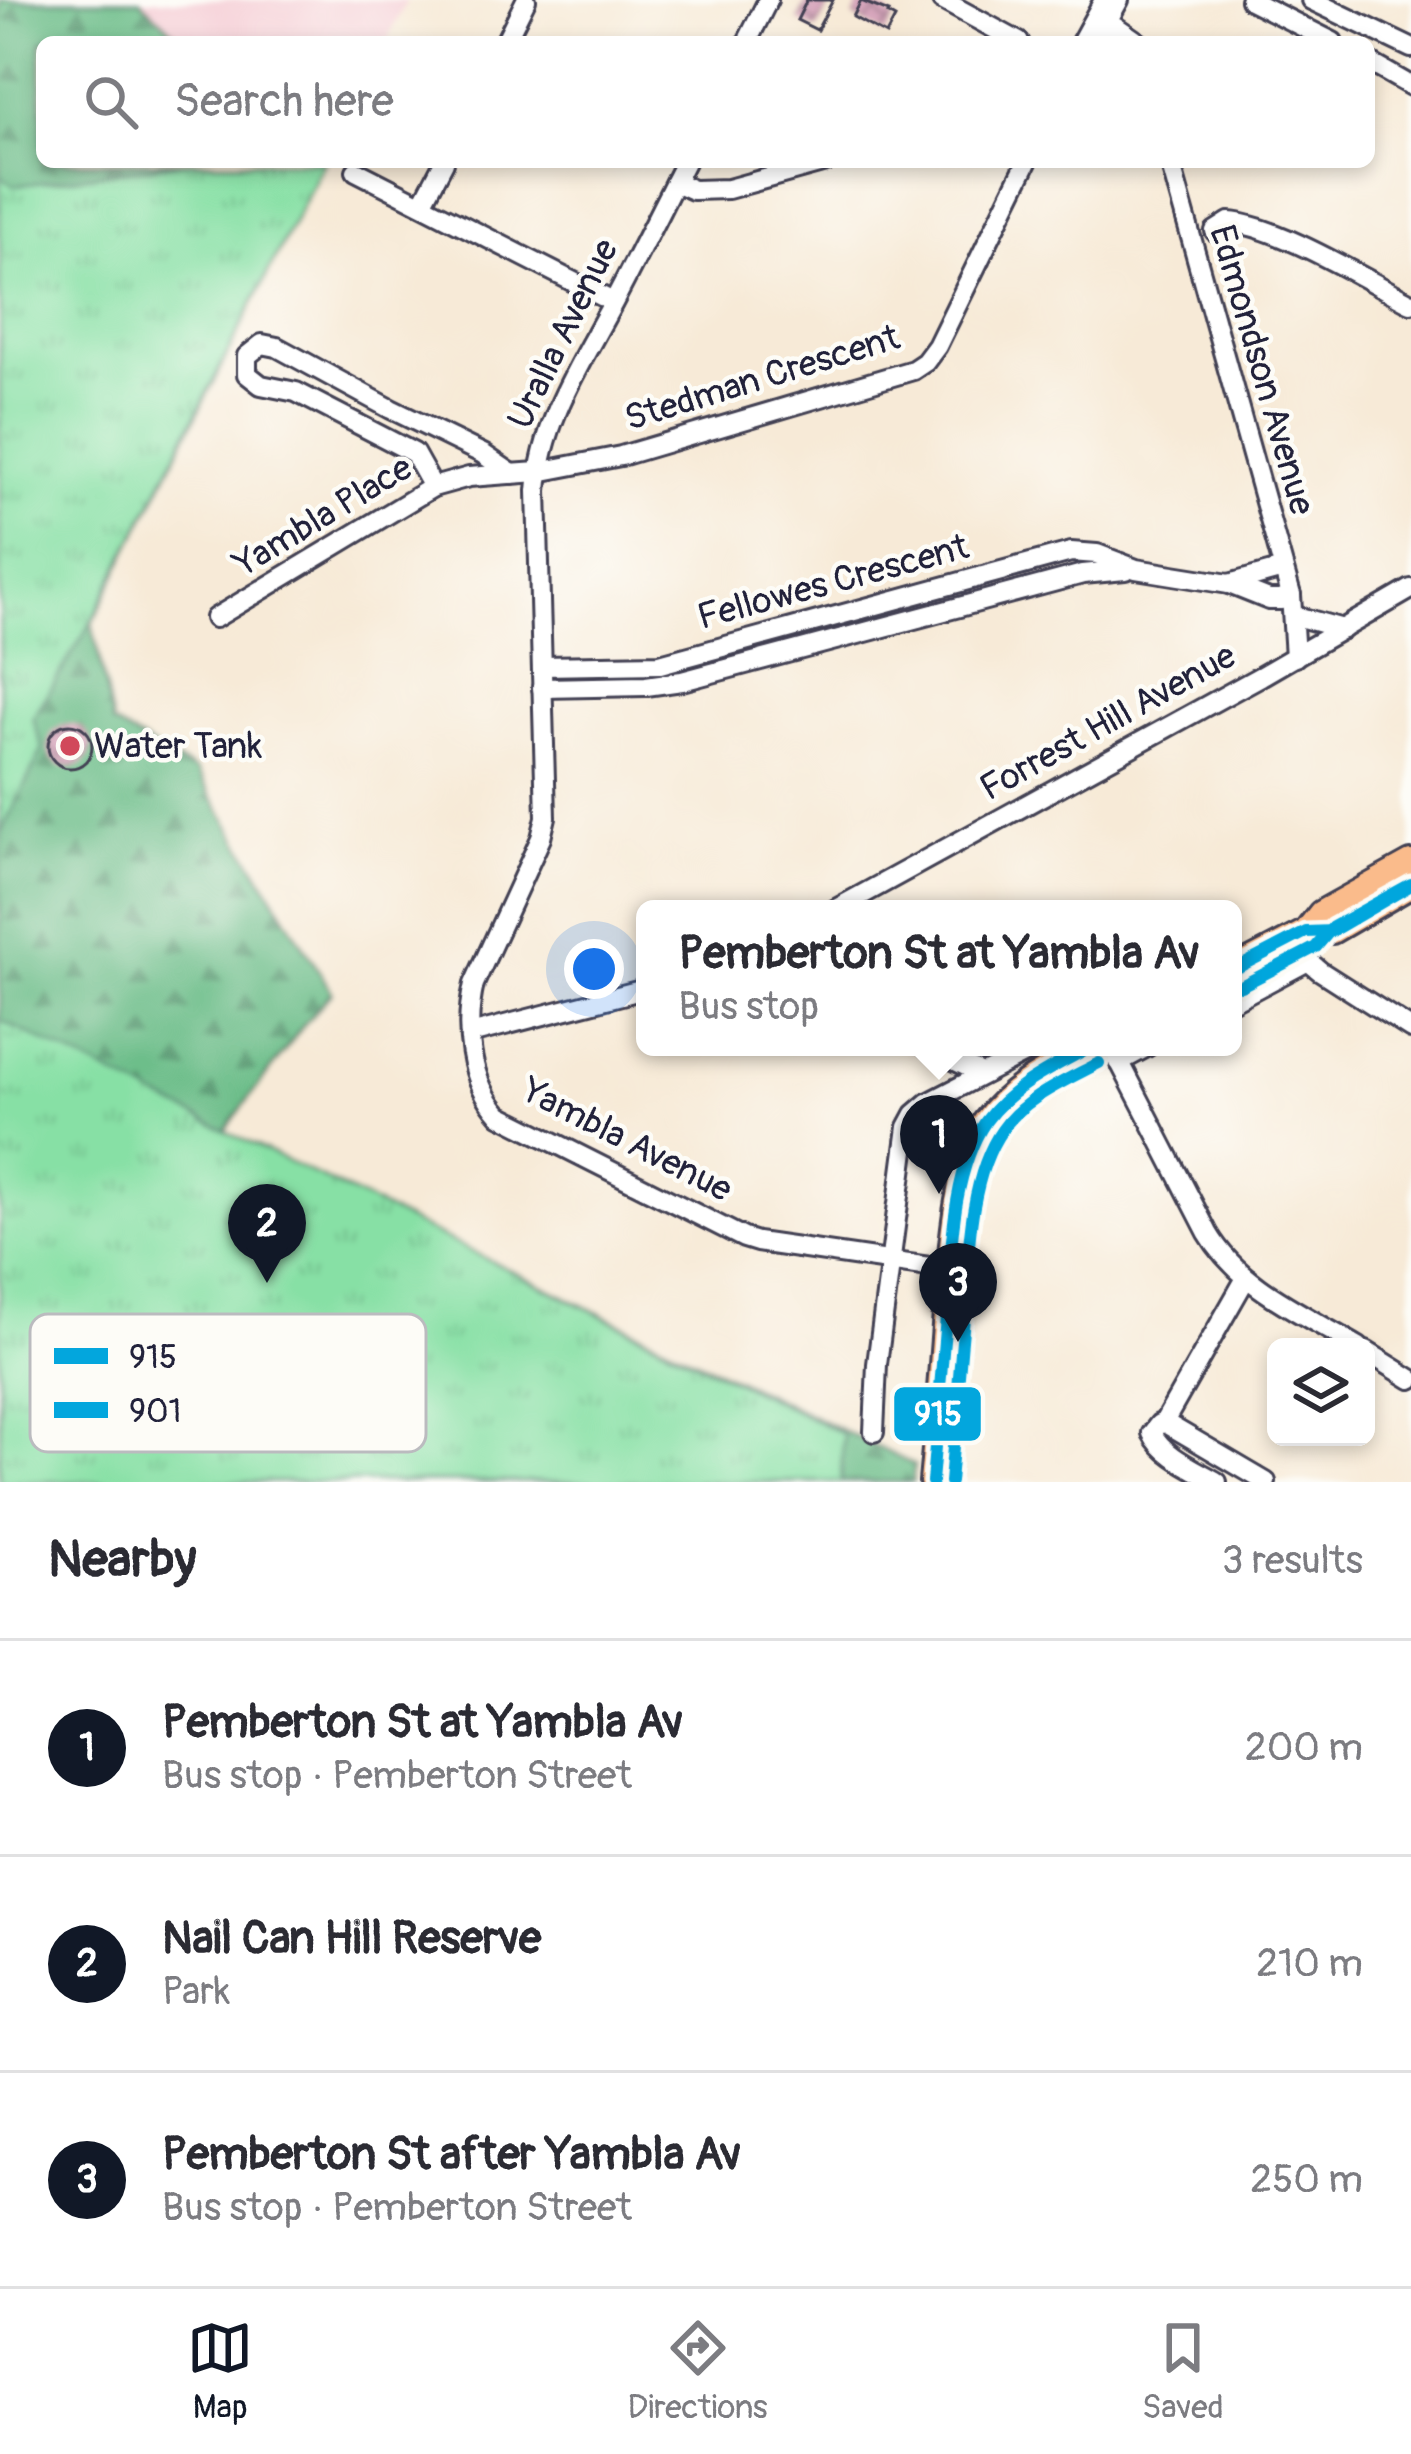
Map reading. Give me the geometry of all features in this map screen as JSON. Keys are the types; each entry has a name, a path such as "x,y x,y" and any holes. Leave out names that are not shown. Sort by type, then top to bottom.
{"main road":[{"path":"1242,965 1301,934 1321,913 1411,863"},
{"path":"1301,934 1332,931 1411,885"},
{"path":"932,1482 950,1270 969,1153 1007,1097 1074,1056"}],"street":[{"path":"508,36 526,0"},
{"path":"750,36 768,0"},
{"path":"942,0 1008,36"},
{"path":"1103,32 1104,0"},
{"path":"1103,32 1120,0"},
{"path":"1250,0 1320,36"},
{"path":"1310,31 1319,2 1411,48"},
{"path":"1103,32 1115,26 1129,36"},
{"path":"1375,65 1411,86"},
{"path":"422,204 441,168"},
{"name":"Uralla Avenue","path":"538,472 555,414 682,168"},
{"path":"675,182 692,190 728,189 804,168"},
{"name":"Stedman Crescent","path":"538,472 621,456 913,370 937,346 1024,168"},
{"name":"Edmondson Avenue","path":"1172,168 1283,569 1316,644"},
{"path":"356,171 613,302"},
{"path":"1225,201 1222,226 1251,226 1275,235 1411,303"},
{"path":"433,487 414,453 296,392 261,385 245,368 247,356 262,344 277,347 483,454 512,474"},
{"name":"Yambla Place","path":"215,618 433,487 469,477 538,472"},
{"name":"Yambla Avenue","path":"538,472 547,795 544,828 474,984 470,1004 475,1069 490,1105 511,1121 744,1238 950,1270"},
{"name":"Fellowes Crescent","path":"542,666 660,664 1072,552 1097,554 1136,569 1229,584 1269,600 1281,601 1291,595"},
{"name":"Fellowes Crescent","path":"542,688 671,683 1083,574 1136,569"},
{"name":"Fellowes Crescent","path":"1229,584 1283,569"},
{"name":"Forrest Hill Avenue","path":"852,900 1411,589"},
{"name":"Edmondson Avenue","path":"1291,595 1294,657"},
{"path":"1303,618 1343,628"},
{"path":"1301,934 1308,961 1411,1029"},
{"path":"1242,996 1308,961"},
{"path":"470,1034 636,991"},
{"path":"945,1056 982,1074"},
{"path":"874,1432 877,1364 911,1120 928,1103 1018,1056"},
{"path":"1116,1056 1217,1250 1246,1278 1344,1338"},
{"path":"1217,1482 1164,1450 1154,1439 1155,1428 1164,1422 1246,1278"},
{"path":"1375,1357 1411,1379"},
{"path":"1164,1422 1266,1482"}],"shaded area":[{"path":"140,0 407,0 389,36 178,36"}],"green space":[{"path":"0,0 140,0 178,36 36,36 36,168 321,168 92,623 113,724 197,772 332,992 224,1132 914,1465 913,1482 0,1482"},
{"path":"144,168 321,168 89,626 33,718 43,749 0,834 0,176 14,186"},
{"path":"0,1020 843,1434 841,1482 0,1482"}],"building":[{"path":"807,0 833,0 817,30 797,20"},
{"path":"861,1 895,18 886,35 853,17"},
{"name":"Water Tank","path":"70,724 85,731 92,746 85,761 70,768 55,761 48,746 55,731"}],"transit line":[{"name":"901","path":"1242,985 1316,947 1333,927 1411,884"},
{"name":"915","path":"1242,965 1306,932 1332,931 1411,885"},
{"name":"915","path":"932,1482 952,1242 966,1165 974,1142 996,1109 1034,1078 1074,1056"},
{"name":"901","path":"950,1482 969,1246 982,1172 1011,1119 1046,1091 1099,1063"}],"place":[{"name":"Water Tank","path":"70,746"},
{"name":"Pemberton St at Yambla Av","path":"939,1194"},
{"name":"Nail Can Hill Reserve","path":"267,1283"},
{"name":"Pemberton St after Yambla Av","path":"958,1342"}]}
